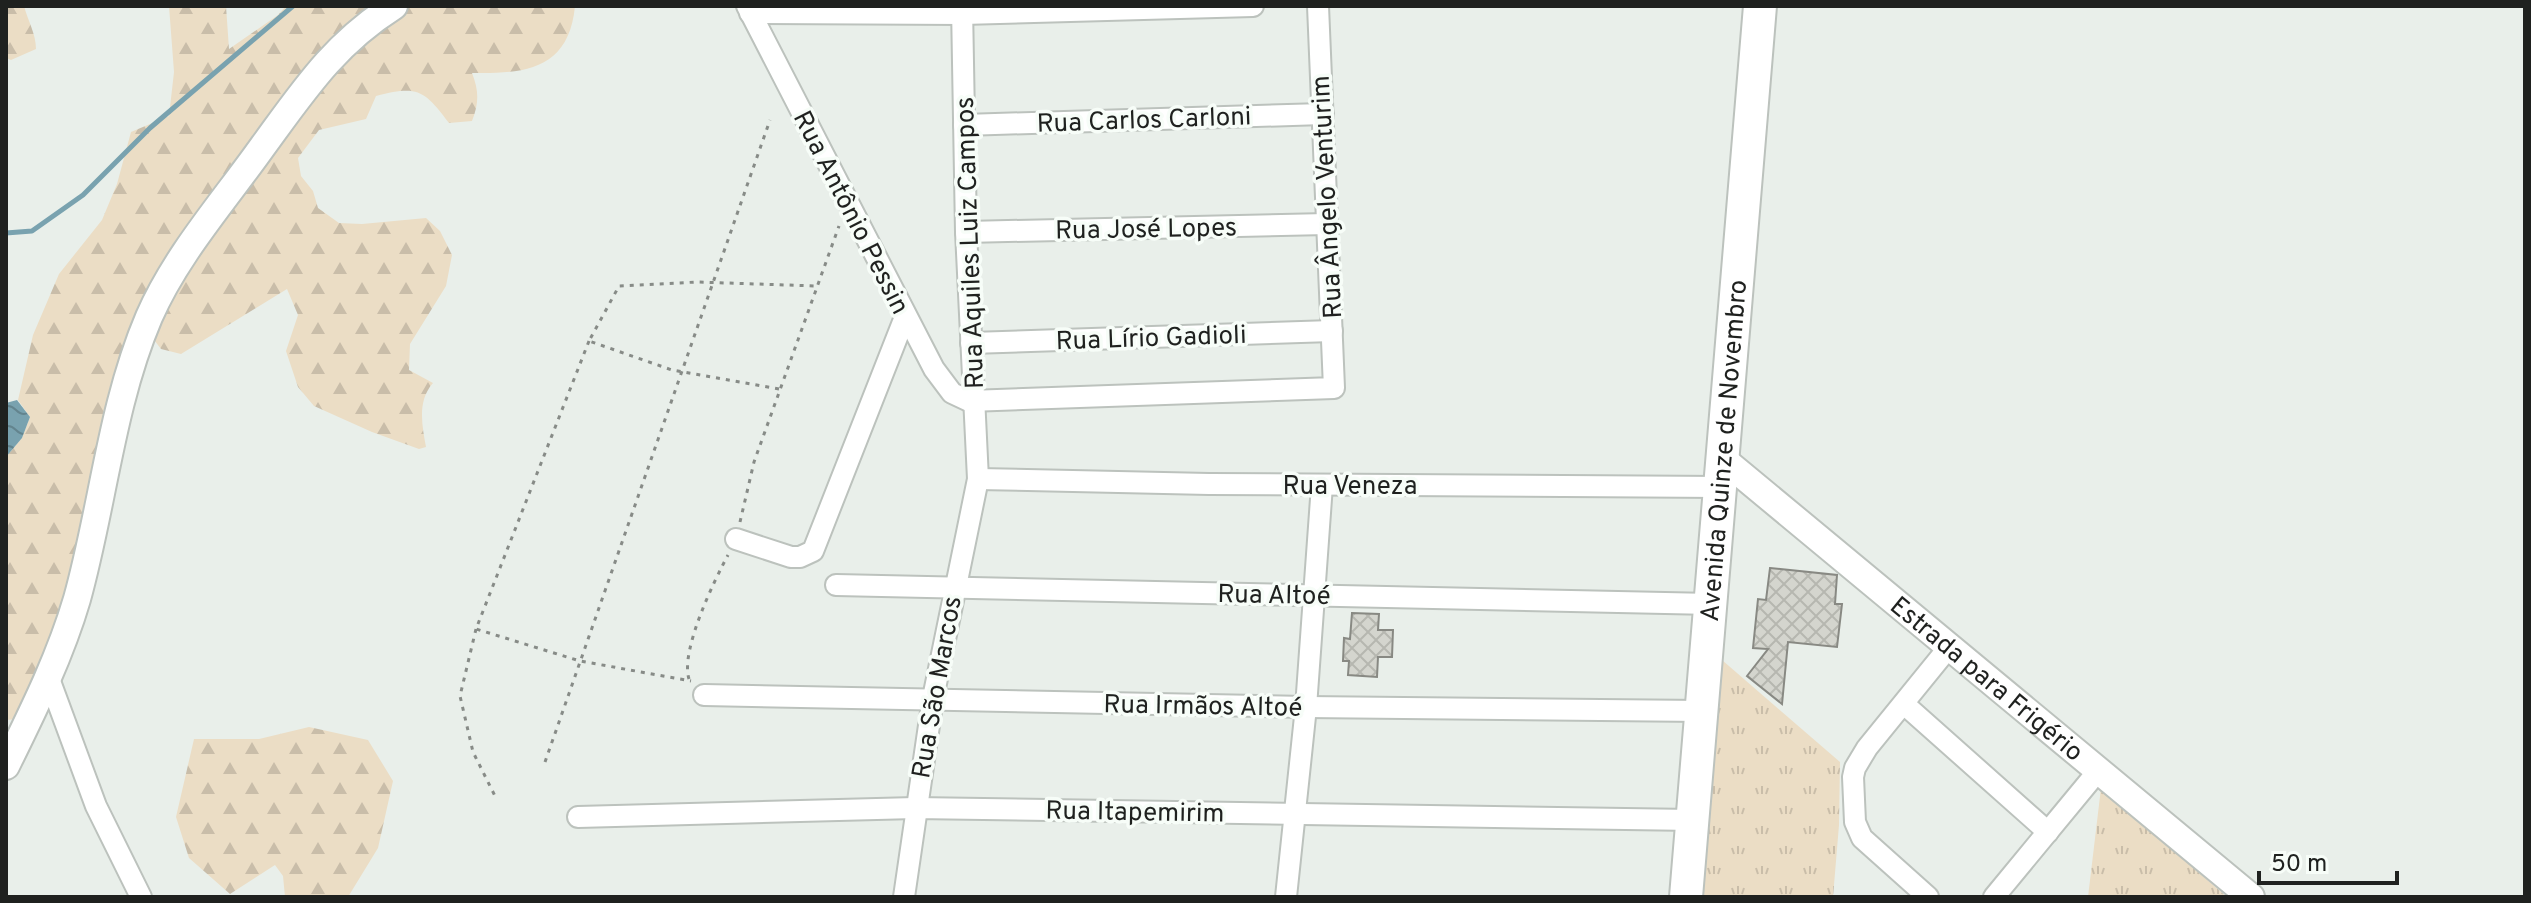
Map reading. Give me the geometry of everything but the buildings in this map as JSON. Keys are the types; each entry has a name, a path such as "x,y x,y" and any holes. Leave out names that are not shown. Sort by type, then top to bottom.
{"main road":[{"name":"Avenida Quinze de Novembro","path":"1686,897 1760,6"}],"street":[{"path":"6,766 67,630 121,404 150,314 180,262 308,84 341,45 364,25 394,6"},
{"path":"749,10 1253,6"},
{"name":"Rua Ângelo Venturim","path":"974,401 1334,388 1318,6"},
{"name":"Rua Antônio Pessin","path":"749,10 905,317 944,385 959,399 974,401"},
{"name":"Rua Aquiles Luiz Campos","path":"962,10 966,232 978,479"},
{"name":"Rua Carlos Carloni","path":"964,125 1323,114"},
{"name":"Rua José Lopes","path":"966,232 1327,224"},
{"path":"736,539 791,557 813,551 905,317"},
{"name":"Rua Lírio Gadioli","path":"971,343 1332,331"},
{"name":"Rua Veneza","path":"978,479 1322,485 1723,474"},
{"name":"Estrada para Frigério","path":"1723,474 1949,647 2251,897"},
{"name":"Rua São Marcos","path":"904,897 933,698 978,479"},
{"path":"1286,897 1306,707 1322,485"},
{"name":"Rua Altoé","path":"836,585 1712,604"},
{"path":"1928,897 1867,843 1855,822 1852,791 1855,768 1949,647"},
{"path":"48,676 96,806 141,897"},
{"name":"Rua Irmãos Altoé","path":"697,688 933,698 1306,707 1703,711"},
{"path":"1904,704 2048,832"},
{"path":"1994,897 2098,771"},
{"name":"Rua Itapemirim","path":"578,817 915,808 1693,820"}],"path":[{"path":"545,762 770,120"},
{"path":"697,688 687,675 689,654 702,609 736,539 754,462 847,204"},
{"path":"496,798 473,752 460,696 476,629 589,341 619,286 713,283 816,286"},
{"path":"589,341 681,371 780,389"},
{"path":"476,629 580,661 697,688"}],"green space":[{"path":"6,6 24,6 36,43 36,49 11,60 6,58"},
{"path":"169,6 226,6 229,49 286,6 575,6 564,43 542,64 510,72 472,73 477,97 472,121 449,123 433,103 419,93 390,93 376,96 366,119 319,130 298,158 301,176 313,191 318,208 339,223 426,218 440,231 452,255 446,286 410,344 409,370 433,383 423,405 426,447 419,449 372,432 314,406 298,387 286,351 298,315 287,289 181,354 161,349 148,332 114,372 105,406 87,549 17,719 6,720 6,457 22,438 30,417 18,400 33,335 59,274 102,220 117,184 131,132 169,116 174,72"},
{"path":"1722,660 1840,762 1833,897 1700,897"},
{"path":"309,727 368,740 393,781 378,848 348,897 285,897 283,876 275,865 230,894 189,858 176,817 194,739 259,739"},
{"path":"2101,788 2227,897 2088,897"}],"water":[{"path":"17,400 30,417 22,438 6,457 6,403"}],"waterway":[{"path":"6,233 32,231 83,195 150,128 293,6"}]}
